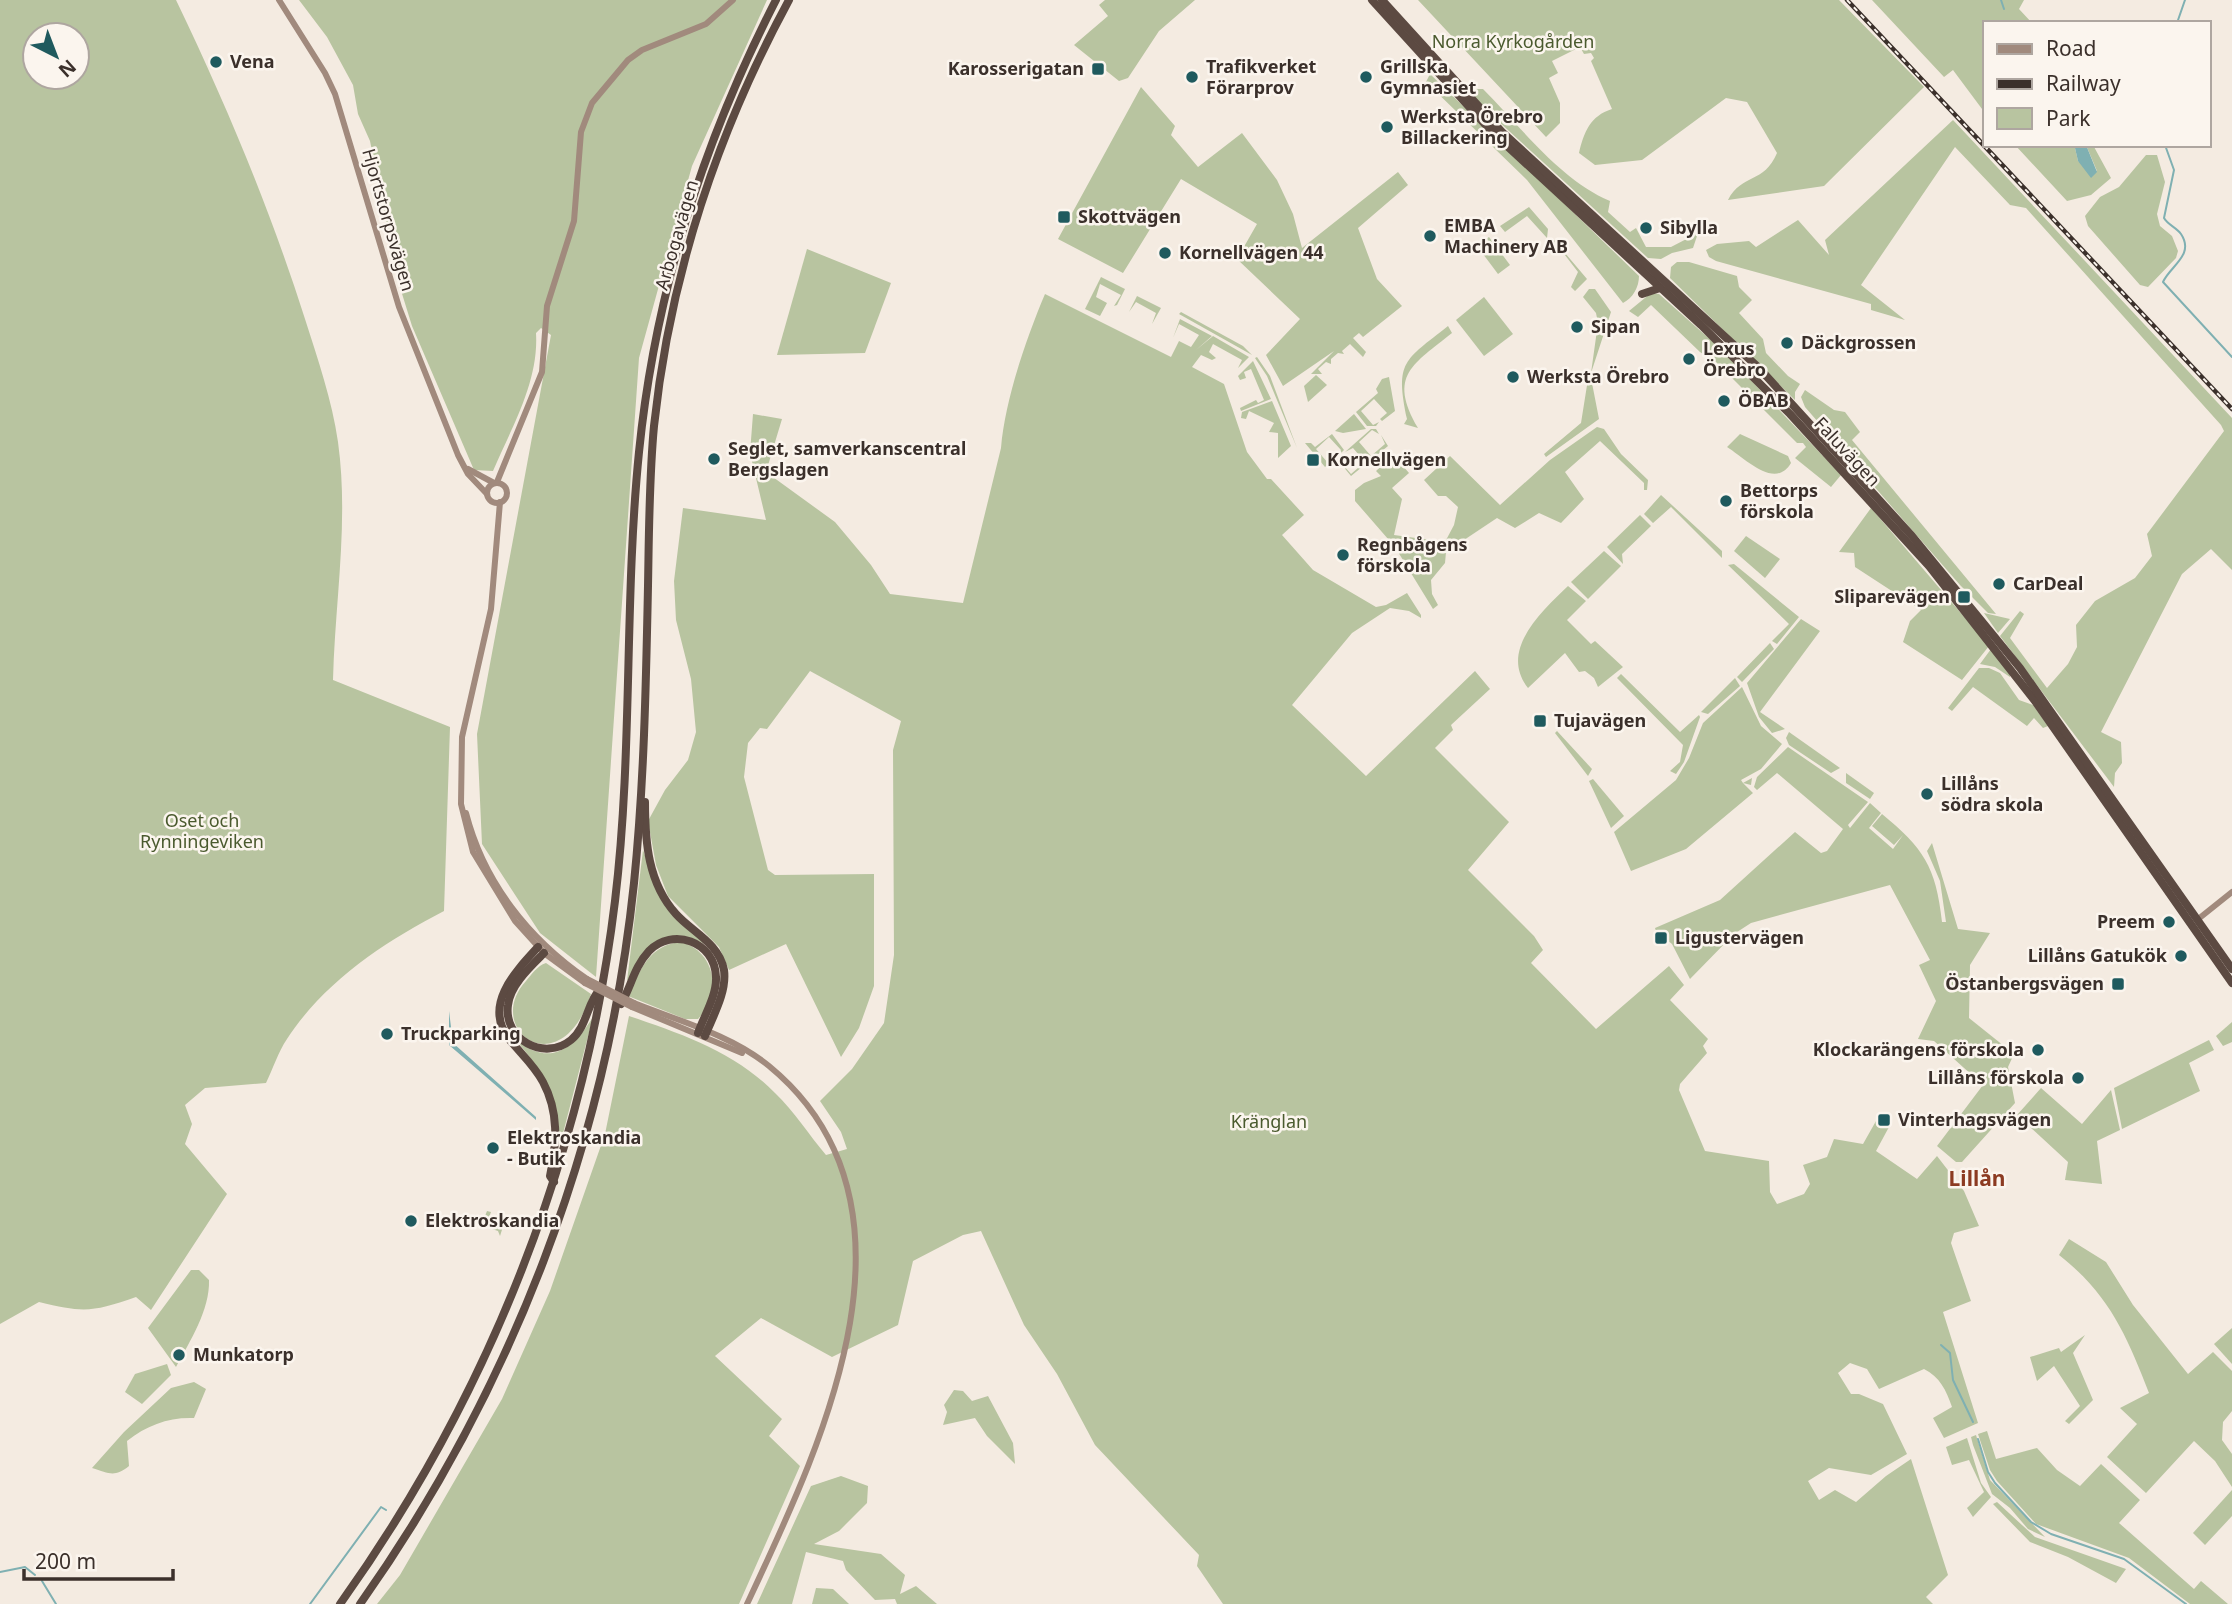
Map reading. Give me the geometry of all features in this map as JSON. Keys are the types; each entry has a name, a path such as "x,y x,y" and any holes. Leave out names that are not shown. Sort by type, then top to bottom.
{"highway":[{"name":"Arbogavägen","path":"340,1604 403,1510 462,1406 512,1298 554,1182 581,1087 602,987 615,901 622,823 637,478 657,331 686,215 723,112 776,0"},
{"name":"Arbogavägen","path":"644,712 649,494 664,353 688,246 731,120 789,0"},
{"name":"Faluvägen","path":"1372,0 1493,133 1783,394 1912,536 1999,647 2215,952 2232,983"},
{"name":"Faluvägen","path":"1382,0 1502,132 1656,278 1790,414 1991,636"},
{"path":"1642,294 1656,278"},
{"path":"360,1604 448,1467 521,1319 579,1158 615,1012 637,854 644,712"},
{"path":"644,712 645,824 652,869 667,903 711,944 724,970 722,991 703,1032"},
{"path":"615,1012 648,952 660,942 683,939 704,949 715,969 716,984 703,1032"},
{"path":"543,948 513,990 508,1005 512,1027 527,1044 550,1049 571,1040 585,1021 596,993 602,987"},
{"path":"543,948 506,986 499,1014 506,1034 535,1068 551,1102 556,1132 550,1175 554,1182"},
{"name":"Faluvägen","path":"2215,952 2232,969"}],"street":[{"name":"Hjortstorpsvägen","path":"279,0 325,73 335,94 399,307 464,467"},
{"path":"489,497 542,372 547,306 573,221 581,132 592,103 628,60 642,50 706,24 733,0"},
{"path":"509,452 506,497 500,502 491,609 462,737 461,794 466,830 483,872 515,921 543,948 586,981 633,1005 731,1045 757,1058 779,1076 812,1112 829,1137 839,1160 855,1227 854,1285 837,1381 816,1452 747,1604"},
{"path":"464,467 507,489"},
{"path":"464,467 489,497 499,534"},
{"path":"489,497 500,502"},
{"path":"2194,922 2232,892"}],"green space":[{"name":"Oset och Rynningeviken","path":"0,0 176,0 230,118 262,197 305,319 332,411 338,442 342,501 333,680 450,727 444,911 378,950 319,999 284,1044 266,1083 205,1088 185,1105 192,1124 185,1144 227,1194 151,1310 136,1297 109,1306 88,1309 39,1302 0,1324"},
{"path":"299,0 767,0 692,166 639,358 596,977 540,933 482,844 477,734 551,335 541,328 536,333 536,351 529,386 493,471 474,470 412,326 399,284 370,141 358,114 353,85 327,37"},
{"path":"1105,0 1195,0 1159,31 1128,78 1119,81 1074,45 1108,16 1099,5"},
{"name":"Norra Kyrkogården","path":"1418,0 1839,0 1924,87 1824,186 1728,200 1740,186 1766,170 1777,153 1747,102 1726,98 1642,160 1595,165 1579,153 1581,145 1593,120 1612,109 1591,61 1594,58 1591,53 1584,54 1580,47 1552,61 1558,73 1549,78 1560,103 1560,123 1546,137"},
{"path":"1872,0 2024,0 2019,9 2030,21 1983,21 1983,110 1953,70 1944,77"},
{"path":"1430,74 1639,276 1637,288 1630,298 1623,303 1527,180 1426,82"},
{"path":"1141,87 1175,126 1171,135 1198,167 1242,133 1277,180 1293,214 1302,248 1398,172 1408,185 1358,228 1377,279 1402,306 1363,337 1359,333 1353,338 1366,352 1363,357 1350,344 1342,351 1344,354 1338,353 1331,359 1331,364 1326,362 1318,369 1322,374 1311,374 1334,351 1283,386 1266,355 1300,319 1237,259 1257,224 1181,179 1123,273 1058,239"},
{"path":"1476,89 1483,89 1527,136 1574,180 1610,201 1608,212 1630,232 1636,228 1646,247 1671,247 1698,233 1693,248 1661,259 1648,258 1486,110 1473,95"},
{"path":"1953,120 2232,418 2232,570 2211,549 2182,574 2101,732 2121,742 2122,763 2115,773 2114,787 2000,636 2020,611 2024,614 2010,638 2047,688 2068,664 2077,647 2076,625 2095,601 2135,578 2152,556 2147,534 2224,431 2221,425 2026,208 2010,205 1955,147 1861,285 1905,320 1871,310 1871,304 1716,261 1709,257 1706,250 1717,244 1749,241 1756,247 1798,220 1829,255 1825,240"},
{"path":"2017,147 2072,147 2078,161 2097,171 2087,147 2094,147 2111,178 2091,195 2067,201"},
{"path":"2146,155 2157,155 2165,182 2157,214 2160,226 2172,236 2178,251 2176,258 2148,287 2140,285 2088,226 2085,216 2100,197 2119,187"},
{"path":"1529,207 1548,229 1547,238 1527,216 1505,232 1500,226"},
{"path":"1489,237 1510,265 1498,274 1477,246"},
{"path":"1554,240 1587,279 1575,291 1571,287 1578,272 1558,246 1551,246"},
{"path":"807,249 891,283 865,353 777,355"},
{"path":"1677,262 1689,262 1737,276 1739,287 1752,300 1739,313 1763,339 1766,353 1788,376 1800,384 1795,392 1795,400 1670,278 1671,267"},
{"path":"1101,277 1125,289 1114,306 1121,295 1100,284 1096,297 1107,303 1100,316 1085,309"},
{"path":"1589,289 1595,289 1611,312 1591,373 1598,323 1596,313 1583,297"},
{"path":"1651,293 1659,294 1722,350 1841,475 1831,487 1795,458 1806,447 1803,443 1797,443 1716,362 1700,352 1651,305 1638,317 1629,311"},
{"name":"Kränglan","path":"1045,294 1171,357 1179,341 1191,347 1199,335 1179,324 1173,338 1180,319 1212,336 1196,350 1213,336 1249,357 1238,368 1242,360 1213,344 1209,352 1216,358 1212,360 1201,355 1192,367 1224,384 1247,452 1267,479 1271,479 1304,515 1282,535 1313,570 1376,607 1386,605 1407,593 1421,615 1421,618 1409,611 1390,608 1352,633 1292,705 1366,776 1475,671 1490,689 1451,725 1453,730 1435,748 1509,822 1468,870 1534,936 1543,950 1531,963 1596,1029 1669,966 1684,985 1670,1000 1708,1039 1703,1046 1707,1053 1680,1084 1679,1090 1705,1151 1769,1161 1770,1192 1777,1204 1804,1194 1810,1184 1803,1165 1827,1157 1834,1139 1863,1144 1876,1121 1889,1127 1876,1151 1917,1179 1937,1156 1964,1191 1979,1226 1954,1233 1951,1243 1971,1301 1943,1312 1978,1423 1944,1438 1933,1418 1952,1407 1945,1390 1934,1376 1924,1369 1879,1389 1867,1369 1850,1363 1838,1373 1851,1394 1859,1394 1883,1404 1907,1454 1871,1475 1829,1468 1808,1481 1819,1500 1835,1490 1856,1502 1911,1459 1948,1575 1926,1597 1933,1604 1223,1604 1197,1566 1199,1555 1095,1445 1057,1374 1024,1325 981,1231 963,1235 913,1261 898,1325 832,1357 761,1318 715,1356 782,1419 769,1436 800,1466 739,1604 377,1604 400,1575 502,1399 550,1291 605,1134 629,1016 688,1037 743,1066 782,1100 826,1155 847,1149 841,1132 820,1101 852,1069 884,1023 894,955 893,750 901,721 810,671 767,729 760,728 748,743 744,777 768,870 775,875 874,874 874,986 859,1028 841,1057 786,944 729,970 719,947 668,896 656,865 648,821 665,790 688,760 696,732 691,679 676,620 674,581 683,508 766,520 750,453 753,414 782,419 766,472 835,522 871,565 890,594 963,603 1001,448 1012,390"},
{"path":"1137,296 1161,308 1152,324 1156,313 1136,302 1129,312"},
{"path":"1484,297 1513,334 1484,356 1456,320"},
{"path":"1181,312 1243,346 1252,355 1179,314"},
{"path":"1448,326 1452,333 1426,353 1409,372 1405,395 1418,428 1404,424 1407,419 1402,385 1406,364 1421,347"},
{"path":"1257,357 1270,376 1297,448 1267,376 1255,358"},
{"path":"1253,361 1271,399 1241,411 1240,408 1256,400 1258,403 1264,400 1251,369 1244,372 1246,378 1240,380 1238,376"},
{"path":"1316,375 1327,385 1308,402 1304,386"},
{"path":"1389,377 1395,411 1382,421 1380,419 1387,413 1374,399 1361,411 1373,425 1379,422 1376,426 1367,426 1356,412 1378,393 1376,389 1382,379"},
{"path":"1588,379 1592,383 1599,419 1546,457 1544,454 1581,423"},
{"path":"1805,390 1834,410 1845,412 1860,432 1852,440 1996,614 1988,613 1960,585 1805,407 1801,397"},
{"path":"1272,401 1291,446 1278,458 1278,433 1269,432 1274,423 1249,411 1246,419 1241,418 1242,412"},
{"path":"1354,414 1366,429 1343,433 1335,431"},
{"path":"1597,427 1604,429 1621,454 1648,480 1647,490 1644,490 1644,483 1600,441 1565,472 1584,499 1561,523 1539,513 1515,528 1497,518 1446,552 1445,563 1431,580 1432,594 1438,605 1433,609 1395,547 1355,501 1355,490 1381,476 1376,471 1389,459 1397,459 1409,473 1392,488 1402,499 1394,535 1445,542 1454,525 1458,507 1446,496 1438,496 1424,480 1450,456 1500,505 1550,460"},
{"path":"1371,429 1376,429 1379,434 1372,430 1359,442 1371,456 1385,444 1381,435 1388,446 1351,476 1337,459 1343,454 1339,460 1351,474 1365,462 1353,448 1345,452"},
{"path":"1332,434 1344,450 1338,456 1341,450 1329,437 1316,449 1328,463 1335,457 1325,467 1305,443 1311,443 1315,447"},
{"path":"1740,434 1788,456 1791,463 1777,474 1760,470 1727,447"},
{"path":"1661,495 1722,551 1722,558 1671,507 1653,523 1644,514"},
{"path":"1871,508 1989,646 1962,680 1903,642 1910,621 1921,610 1855,567 1854,553 1839,552"},
{"path":"1640,515 1651,526 1622,554 1623,564 1607,547"},
{"path":"1746,536 1780,559 1765,578 1734,551"},
{"path":"1604,551 1621,566 1588,599 1571,582"},
{"path":"1734,564 1799,617 1777,644 1772,641 1789,624 1728,565"},
{"path":"1568,586 1586,601 1567,620 1591,644 1595,641 1623,667 1598,687 1594,678 1585,671 1579,672 1565,653 1528,688 1520,674 1518,659 1521,645 1536,619"},
{"path":"1984,613 2010,619 1998,633"},
{"path":"1801,619 1820,631 1760,712 1785,729 1772,733 1759,717 1747,683"},
{"path":"1770,643 1774,649 1742,682 1737,677"},
{"path":"1991,649 2010,677 1995,667 1980,664"},
{"path":"1979,668 1989,668 2000,673 2019,700 2033,705 2048,726 2043,728 2034,718 2027,726 1973,687 1952,711 1948,708"},
{"path":"1621,674 1680,732 1699,715 1684,762 1676,774 1670,771 1680,762 1683,745 1617,678"},
{"path":"1735,678 1740,686 1708,714 1701,712"},
{"path":"1742,687 1761,726 1782,744 1761,769 1741,780 1753,793 1686,849 1631,871 1614,832 1676,780 1689,758 1703,723"},
{"path":"1557,731 1592,769 1588,776 1555,733"},
{"path":"1789,732 1840,768 1831,773 1789,745 1786,738"},
{"path":"1788,747 1868,802 1848,825 1850,828 1870,803 1881,813 1869,828 1893,849 1903,835 1894,845 1872,826 1882,814 1908,837 1931,872 1942,922 1946,922 1940,881 1927,851 1932,843 1958,929 1990,933 1970,965 1969,1018 2014,1054 2008,1067 2015,1103 1962,1162 1956,1162 1937,1146 1983,1085 1934,1041 1918,1039 1936,1001 1919,965 1930,960 1890,885 1751,923 1734,934 1690,979 1672,944 1656,931 1655,928 1720,900 1795,832 1821,853 1827,851 1843,829 1777,773 1757,790 1754,787 1757,777"},
{"path":"1846,773 1874,793 1870,799 1846,783"},
{"path":"1593,779 1624,816 1611,828 1589,781"},
{"path":"643,850 661,900 705,944 690,938 667,937 650,949 627,981"},
{"path":"681,942 702,954 712,974 711,997 698,1019 685,1019 628,996 647,960 661,948"},
{"path":"546,963 591,994 578,1022 562,1038 546,1044 531,1041 519,1031 513,1016 515,999 526,981 537,968"},
{"path":"593,1017 560,1145 557,1115 548,1088 534,1063 515,1039 539,1052 559,1051 577,1039"},
{"path":"2232,1022 2232,1042 2223,1046 2216,1036"},
{"path":"2209,1040 2214,1050 2189,1063 2200,1091 2122,1129 2114,1088"},
{"path":"2041,1088 2082,1124 2111,1090 2120,1130 2097,1141 2102,1184 2065,1180 2068,1162 2017,1115"},
{"path":"487,1211 491,1212 487,1223 498,1227 503,1216 506,1217 500,1236 498,1231 483,1226 480,1229"},
{"path":"2069,1239 2106,1262 2133,1305 2188,1374 2213,1352 2232,1371 2232,1411 2223,1422 2222,1440 2232,1454 2232,1487 2215,1461 2194,1441 2146,1493 2107,1457 2137,1424 2120,1408 2149,1393 2115,1317 2091,1285 2059,1255"},
{"path":"191,1270 199,1270 209,1280 208,1291 198,1325 176,1367 148,1328"},
{"path":"2232,1328 2232,1364 2214,1344"},
{"path":"2085,1335 2073,1353 2093,1400 2069,1424 2065,1421 2080,1406 2054,1366 2037,1381 2030,1357 2059,1348 2061,1352"},
{"path":"167,1364 171,1375 142,1404 125,1392 135,1374"},
{"path":"194,1382 206,1389 194,1418 167,1421 150,1426 135,1435 127,1441 129,1466 119,1472 111,1473 92,1468 124,1432 171,1388"},
{"path":"954,1390 963,1391 972,1401 988,1396 1013,1443 1015,1464 987,1436 975,1418 943,1425 947,1412 944,1405"},
{"path":"1987,1431 1996,1459 2037,1448 2057,1470 2080,1486 2101,1464 2140,1500 2119,1523 2194,1589 2201,1581 2228,1604 2190,1604 2129,1558 2036,1524 1990,1470 1978,1434"},
{"path":"1976,1435 1990,1480 2045,1537 2028,1529 2010,1508 1992,1494 1973,1445 1971,1437"},
{"path":"1967,1438 1981,1483 1991,1497 1973,1517 1967,1508 1984,1492 1969,1460 1952,1465 1946,1447"},
{"path":"841,1476 868,1486 867,1503 839,1531 814,1544 881,1554 905,1575 900,1594 916,1586 937,1604 897,1604 895,1599 875,1600 846,1570 843,1561 806,1552 792,1604 757,1604 811,1486"},
{"path":"2232,1490 2232,1516 2205,1545 2193,1533"},
{"path":"1997,1502 2035,1537 2126,1569 2116,1583 2068,1557 2030,1542 1993,1504"},
{"path":"816,1588 833,1589 849,1604 812,1604"}],"water":[{"path":"2072,147 2087,147 2097,172 2091,178 2078,161"},
{"path":"449,1011 453,1043 536,1117 536,1120 449,1045"}],"waterway":[{"path":"2001,0 2004,9"},
{"path":"2178,21 2185,0"},
{"path":"2166,147 2174,170 2164,218 2181,234 2185,248 2180,260 2163,282 2232,357"},
{"path":"1941,1345 1950,1353 1953,1380 1973,1422"},
{"path":"1978,1439 1988,1472 1995,1483 2031,1522 2051,1534 2124,1559 2186,1604"},
{"path":"310,1604 381,1507 386,1510"},
{"path":"0,1572 25,1567 35,1575"},
{"path":"42,1581 56,1604"}],"railway":[{"path":"1847,0 1983,144"},
{"path":"1985,147 2232,409"}],"place":[{"name":"Vena","path":"216,62"},
{"name":"Karosserigatan","path":"1098,69"},
{"name":"Trafikverket Förarprov","path":"1192,77"},
{"name":"Grillska Gymnasiet","path":"1366,77"},
{"name":"Werksta Örebro Billackering","path":"1387,127"},
{"name":"Skottvägen","path":"1064,217"},
{"name":"Sibylla","path":"1646,228"},
{"name":"EMBA Machinery AB","path":"1430,236"},
{"name":"Kornellvägen 44","path":"1165,253"},
{"name":"Sipan","path":"1577,327"},
{"name":"Däckgrossen","path":"1787,343"},
{"name":"Lexus Örebro","path":"1689,359"},
{"name":"Werksta Örebro","path":"1513,377"},
{"name":"ÖBAB","path":"1724,401"},
{"name":"Seglet, samverkanscentral Bergslagen","path":"714,459"},
{"name":"Kornellvägen","path":"1313,460"},
{"name":"Bettorps förskola","path":"1726,501"},
{"name":"Regnbågens förskola","path":"1343,555"},
{"name":"CarDeal","path":"1999,584"},
{"name":"Sliparevägen","path":"1964,597"},
{"name":"Tujavägen","path":"1540,721"},
{"name":"Lillåns södra skola","path":"1927,794"},
{"name":"Preem","path":"2169,922"},
{"name":"Ligustervägen","path":"1661,938"},
{"name":"Lillåns Gatukök","path":"2181,956"},
{"name":"Östanbergsvägen","path":"2118,984"},
{"name":"Truckparking","path":"387,1034"},
{"name":"Klockarängens förskola","path":"2038,1050"},
{"name":"Lillåns förskola","path":"2078,1078"},
{"name":"Vinterhagsvägen","path":"1884,1120"},
{"name":"Elektroskandia - Butik","path":"493,1148"},
{"name":"Elektroskandia","path":"411,1221"},
{"name":"Munkatorp","path":"179,1355"}],"district":[{"name":"Lillån","path":"1977,1179"}]}
